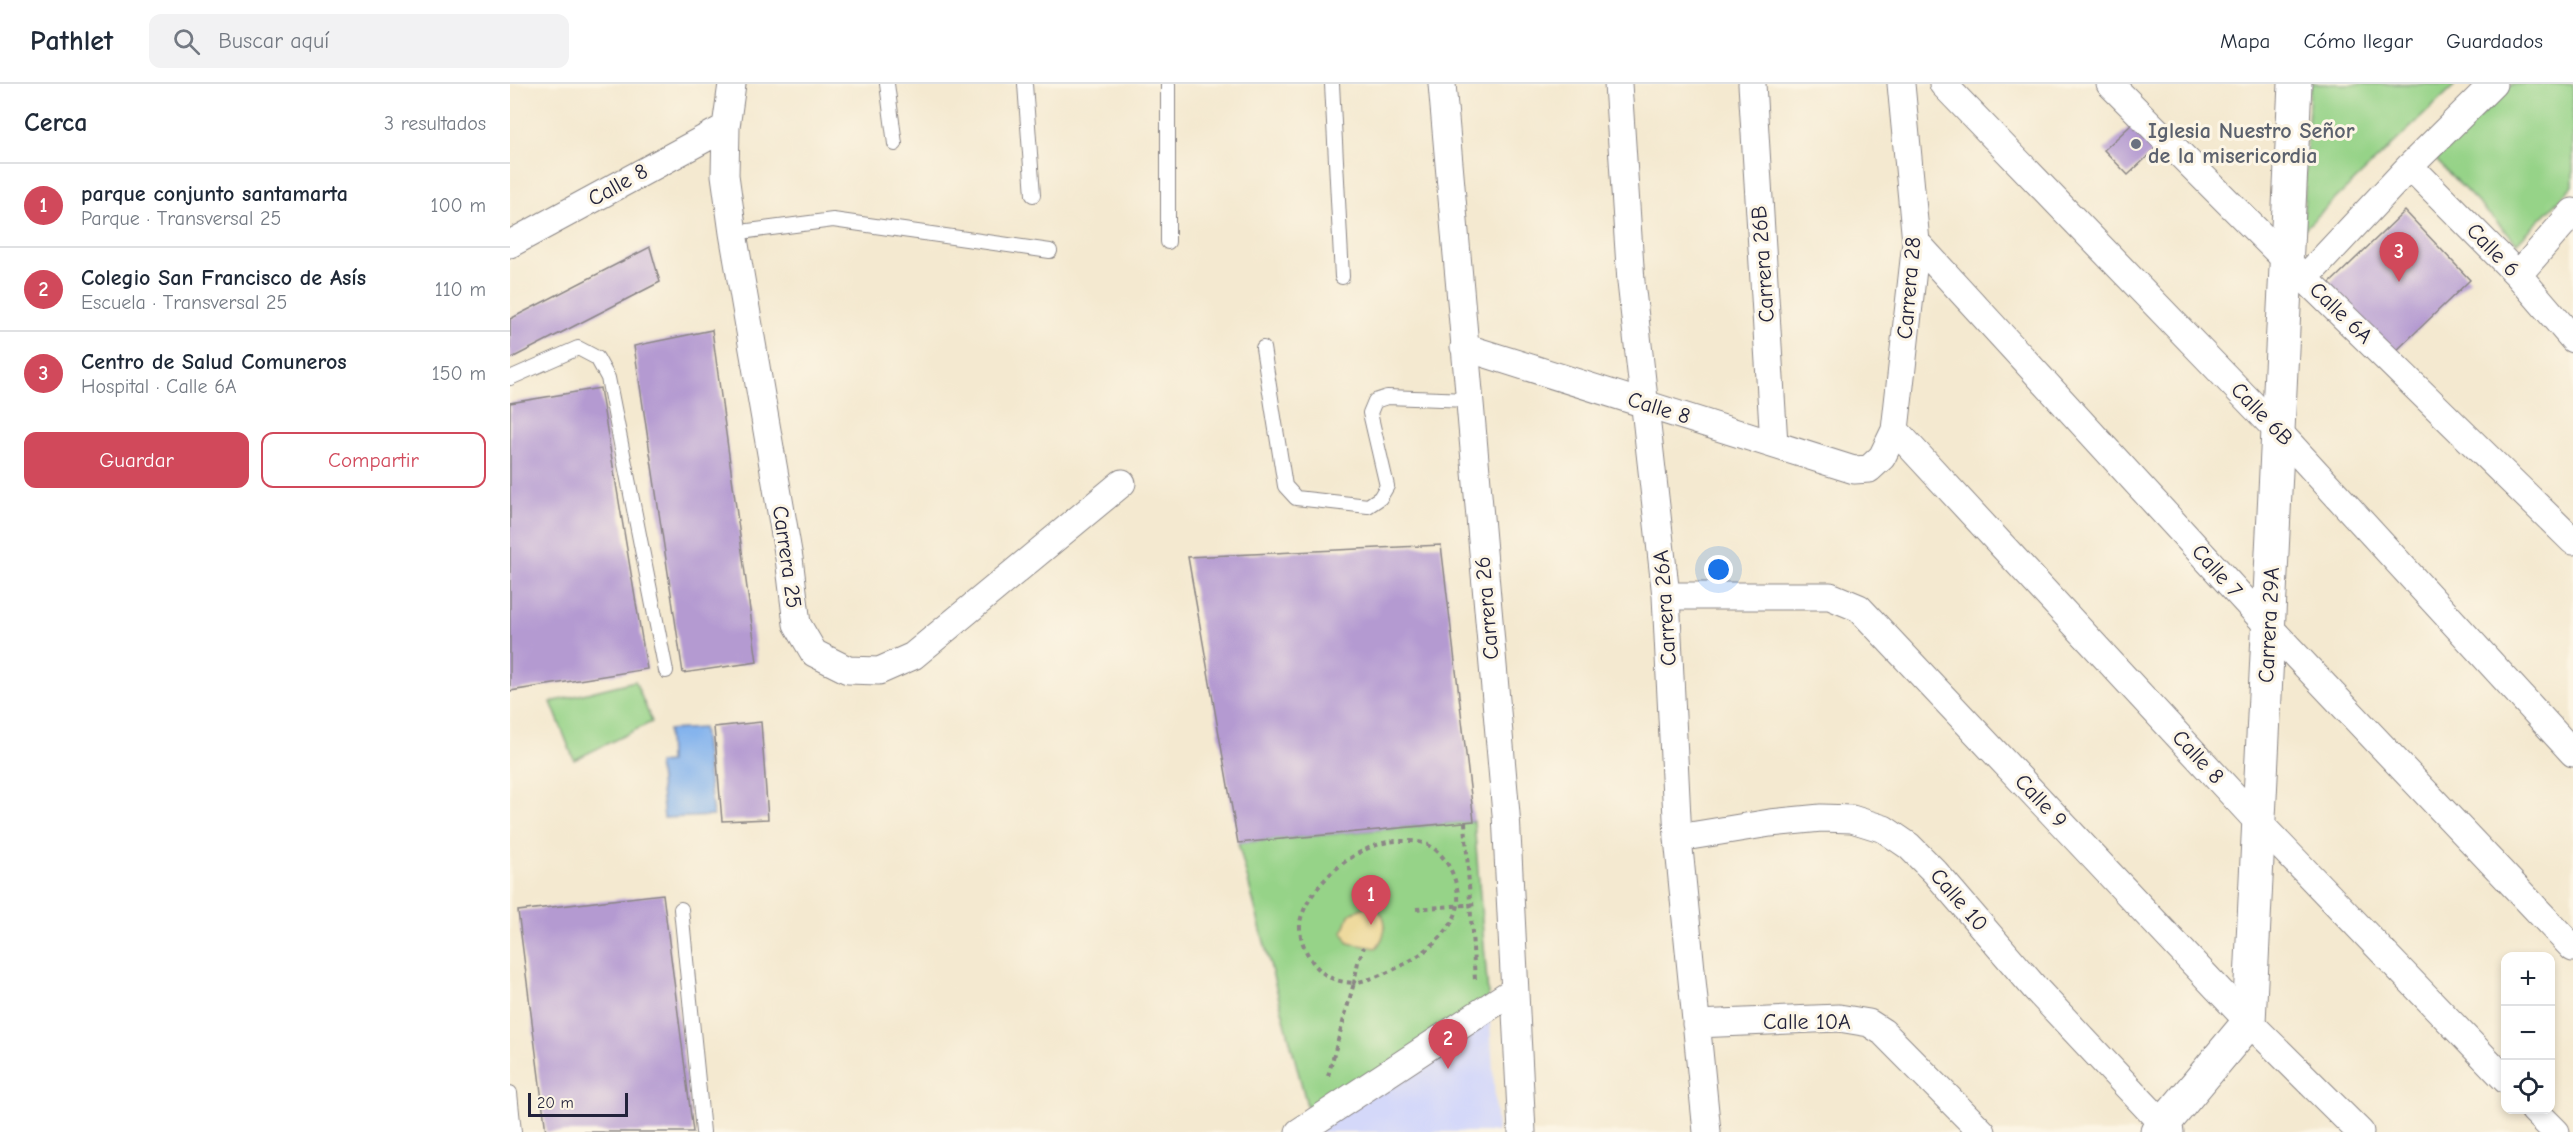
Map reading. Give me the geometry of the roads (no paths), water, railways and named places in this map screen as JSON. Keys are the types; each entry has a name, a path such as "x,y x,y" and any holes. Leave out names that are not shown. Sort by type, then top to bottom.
{"street":[{"name":"Carrera 25","path":"732,84 726,127 725,175 733,233 789,558 797,624 814,653 848,669 879,671 913,656 1122,483"},
{"name":"Carrera 26","path":"1442,84 1506,814 1513,991 1522,1132"},
{"name":"Carrera 26A","path":"1618,84 1631,282 1666,596 1678,838 1707,1132"},
{"name":"Carrera 26B","path":"1752,84 1774,444"},
{"name":"Carrera 28","path":"1854,470 1869,469 1882,457 1894,430 1916,242 1901,84"},
{"name":"Calle 6B","path":"1943,84 2278,431 2573,753"},
{"name":"Calle 6A","path":"2110,84 2573,541"},
{"name":"Carrera 29A","path":"2249,1022 2278,431 2296,269 2295,84"},
{"path":"2296,269 2410,166 2486,87"},
{"name":"Calle 8","path":"510,244 726,127"},
{"name":"Calle 6","path":"2410,166 2518,275 2573,339"},
{"path":"2518,275 2573,212"},
{"name":"Calle 7","path":"1916,242 2269,627 2573,948"},
{"name":"Calle 8","path":"1464,347 1854,470"},
{"name":"Calle 8","path":"1894,430 2259,823 2501,1076"},
{"name":"Calle 9","path":"1666,596 1830,596 1859,608 2249,1022 2360,1132"},
{"name":"Calle 10","path":"1678,838 1770,823 1821,818 1852,819 1884,829 1909,846 1935,872 2034,987 2163,1130"},
{"path":"1307,1126 1513,991"},
{"name":"Calle 10A","path":"1696,1024 1839,1018 1869,1023 1882,1032 1982,1132"},
{"path":"2163,1130 2249,1022"},
{"path":"2538,1114 2556,1132"}],"lane":[{"path":"887,84 895,144"},
{"path":"1025,84 1033,195"},
{"path":"1168,84 1168,242"},
{"path":"1332,84 1342,277"},
{"path":"733,233 832,220 1050,251"},
{"path":"510,378 578,348 597,358 608,378 666,671"},
{"path":"1263,348 1285,486 1296,498 1368,506 1380,498 1387,486 1370,413 1375,401 1387,396 1468,400"},
{"path":"681,909 703,1132"},
{"path":"510,1093 514,1132"}],"water":[{"path":"703,728 713,816 664,818 658,763 669,762 668,730"}],"place":[{"name":"Iglesia Nuestro Señor de la misericordia","path":"2136,144"},
{"name":"Centro de Salud Comuneros","path":"2399,282"},
{"name":"parque conjunto santamarta","path":"1371,925"},
{"name":"Colegio San Francisco de Asís","path":"1448,1069"}]}
